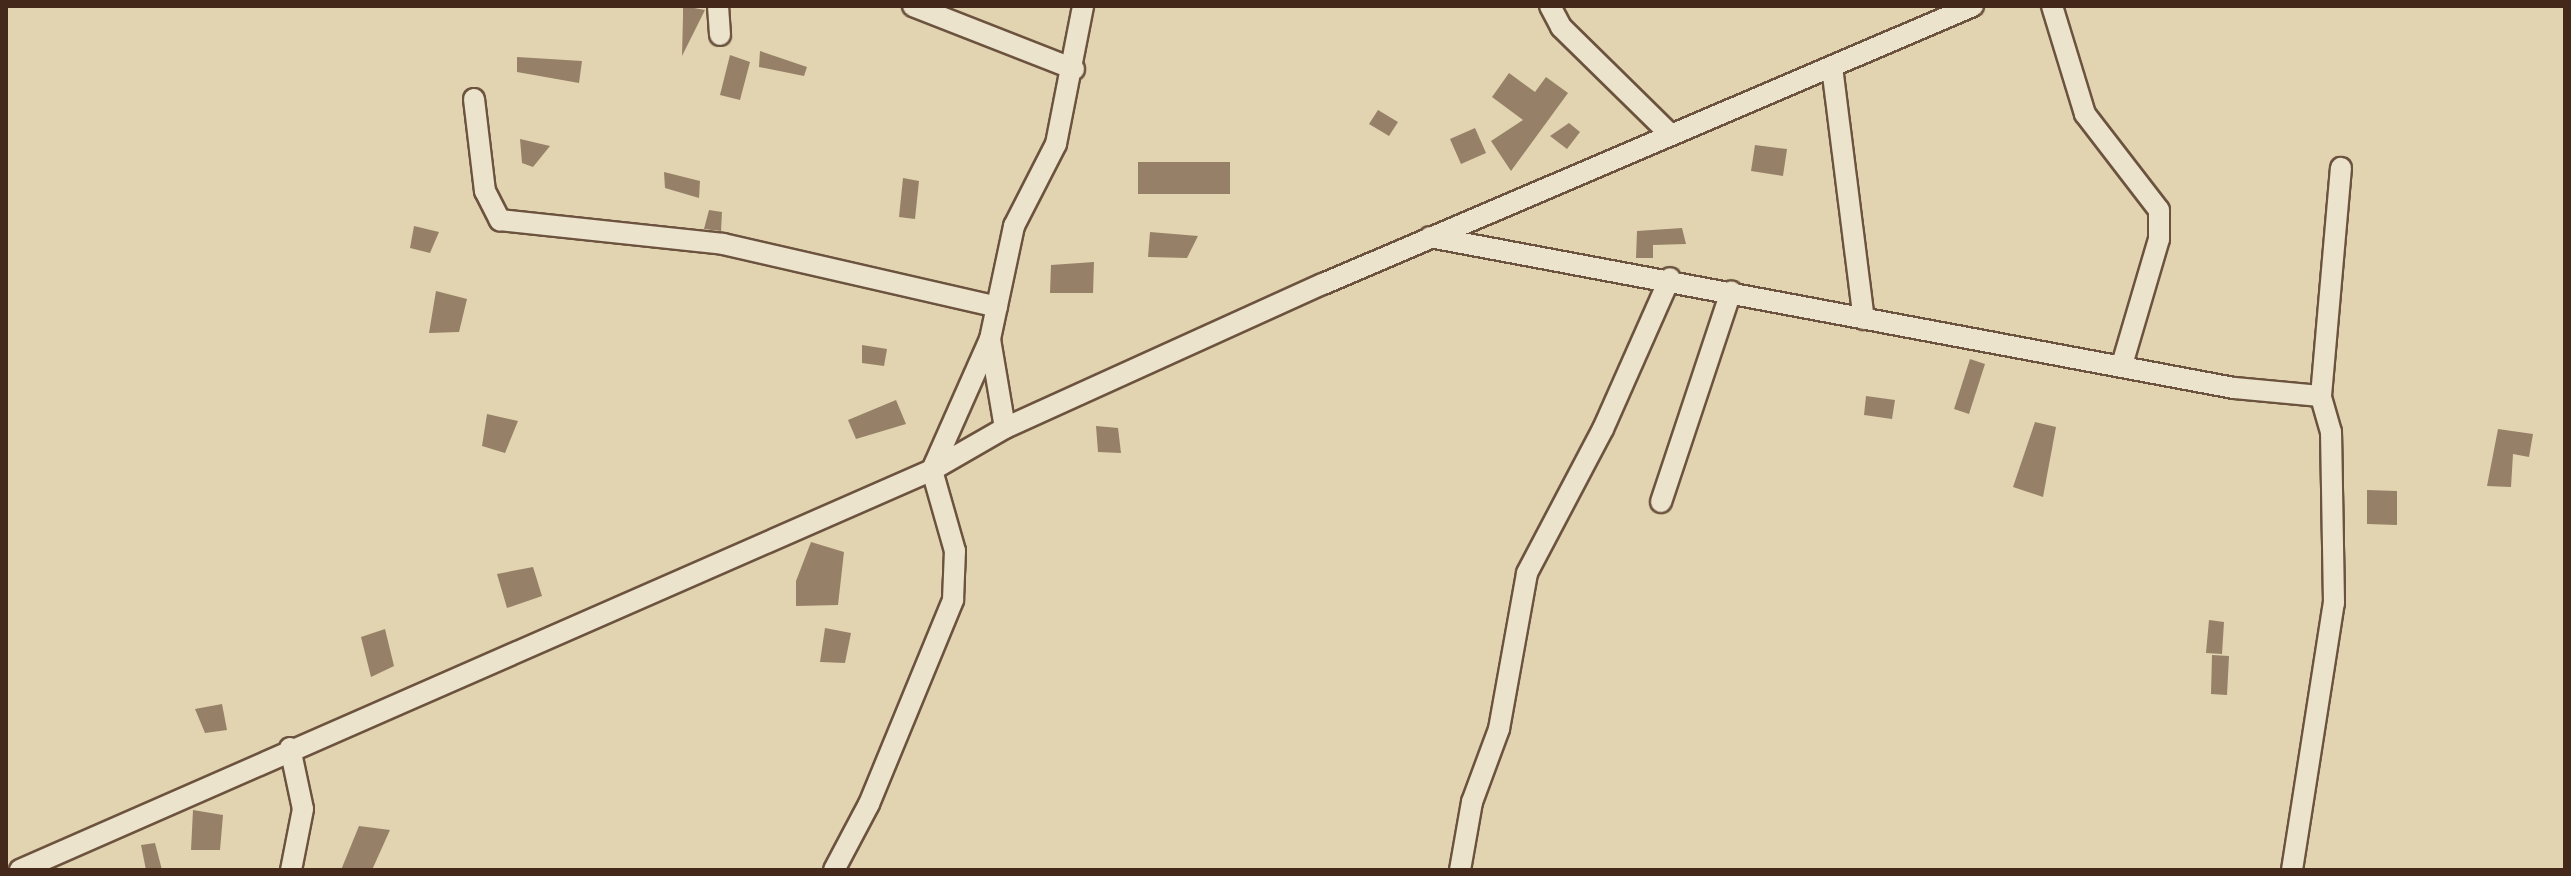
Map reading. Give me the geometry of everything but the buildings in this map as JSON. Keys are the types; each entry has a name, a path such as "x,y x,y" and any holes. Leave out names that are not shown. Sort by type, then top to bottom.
{"street":[{"path":"718,6 720,35"},
{"path":"913,6 1074,69"},
{"path":"834,870 869,804 953,600 955,551 932,470 990,339 1014,226 1056,144 1074,69 1083,6"},
{"path":"1550,6 1561,27 1671,135"},
{"path":"20,870 290,748 932,470 1005,428 1430,237 1973,6"},
{"path":"2052,6 2085,114 2159,210 2159,239 2122,365"},
{"path":"1832,67 1864,319"},
{"path":"474,99 485,191 500,220 723,244 997,307"},
{"path":"2292,870 2334,603 2331,432 2321,396 2341,168"},
{"path":"1430,237 1670,278 1864,319 2234,388 2321,396"},
{"path":"1460,870 1472,802 1499,729 1527,573 1603,429 1670,278"},
{"path":"1661,502 1731,291"},
{"path":"990,339 1005,428"},
{"path":"290,748 303,809 291,870"}]}
